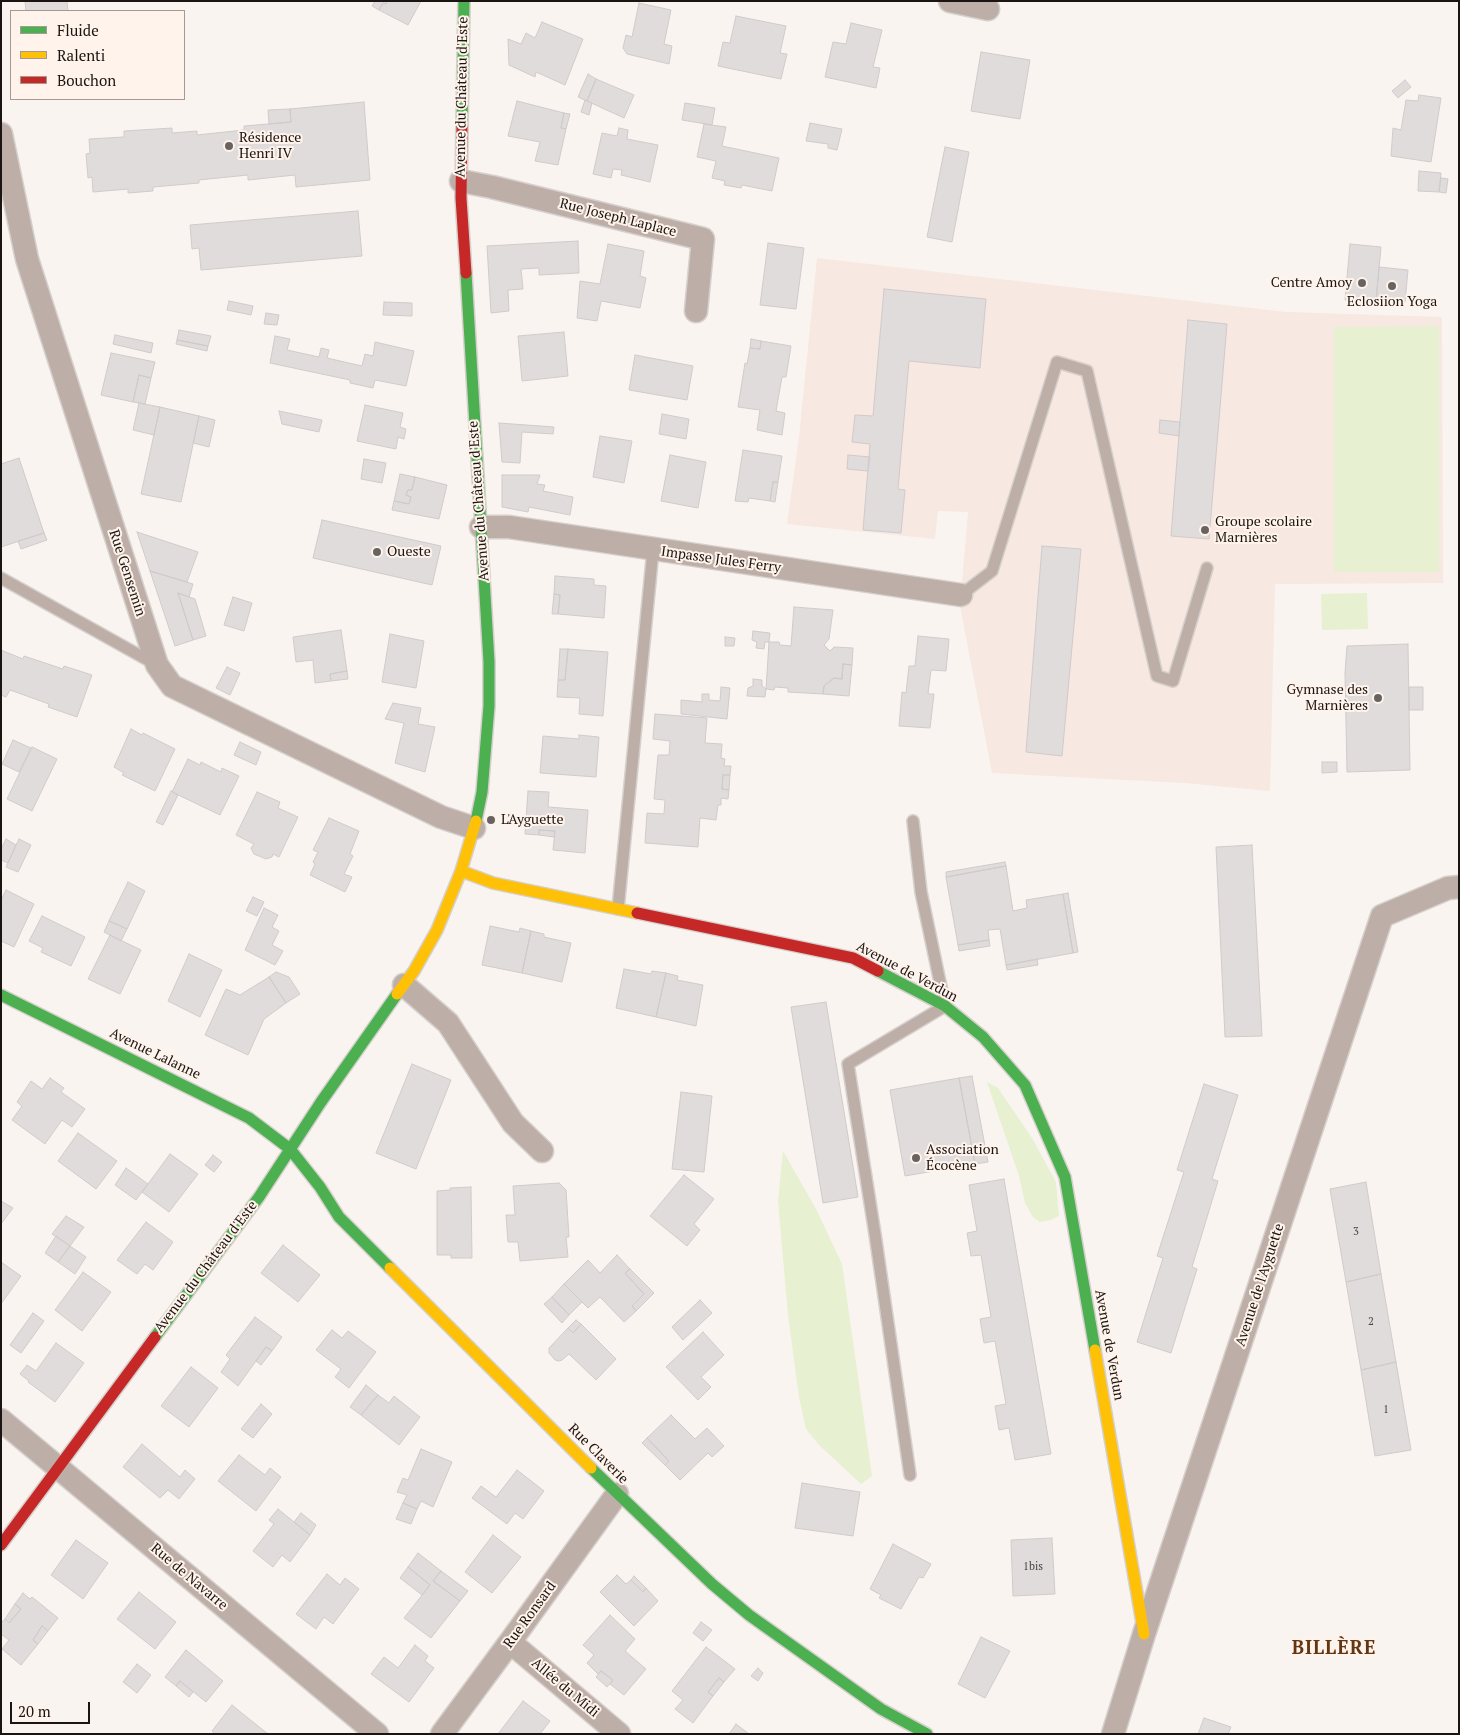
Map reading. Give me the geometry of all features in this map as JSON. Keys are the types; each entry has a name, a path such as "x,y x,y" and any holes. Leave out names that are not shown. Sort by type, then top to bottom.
{"street":[{"name":"Avenue du Château d'Este","path":"1,1545 56,1467 259,1197 290,1149 404,985 436,930 461,871 474,828 482,792 489,706 489,662 460,198 464,1"},
{"path":"950,1 988,9"},
{"name":"Rue Gensemin","path":"1,134 27,259 156,665 172,686 441,817 474,828"},
{"name":"Rue Joseph Laplace","path":"461,181 703,239 696,311"},
{"name":"Impasse Jules Ferry","path":"481,527 509,527 961,595"},
{"name":"Avenue de Verdun","path":"461,871 494,883 853,958 945,1006 983,1037 1025,1085 1065,1177 1144,1634"},
{"name":"Avenue de l'Ayguette","path":"1113,1734 1144,1634 1382,916 1448,888 1459,888"},
{"path":"404,985 448,1023 513,1124 542,1151"},
{"name":"Avenue Lalanne","path":"1,995 249,1118 290,1149"},
{"name":"Rue Claverie","path":"290,1149 320,1187 339,1217 617,1494 712,1584 749,1615 881,1709 927,1734"},
{"name":"Rue de Navarre","path":"1,1420 377,1734"},
{"name":"Rue Ronsard","path":"442,1734 617,1494"},
{"name":"Allée du Midi","path":"510,1642 619,1734"}],"lane":[{"path":"961,595 992,571 1057,362 1087,372 1157,676 1172,681 1208,568"},
{"path":"618,909 653,550"},
{"path":"1,578 156,665"},
{"path":"910,1475 876,1234 848,1064 945,1006 921,892 913,821"}],"shaded area":[{"name":"Groupe scolaire Marnières","path":"817,258 1286,312 1442,317 1443,583 1275,584 1270,791 1184,783 992,773 960,606 968,512 938,511 935,539 787,524 799,437"}],"green space":[{"path":"1439,326 1439,572 1334,572 1334,327"},
{"path":"1367,593 1368,629 1322,630 1321,594"},
{"path":"987,1082 998,1088 1032,1138 1056,1182 1059,1216 1040,1222 1033,1217 1025,1203 1019,1176"},
{"path":"783,1151 816,1209 842,1264 872,1476 861,1484 819,1445 806,1429 799,1397 788,1315 778,1201"}],"building":[{"path":"25,1 67,1 68,10 26,10"},
{"path":"375,1 387,1 386,4 383,3 379,10 372,6"},
{"path":"387,1 421,1 408,25 379,10 383,3 386,4"},
{"path":"639,3 671,10 664,44 672,46 669,64 627,54 623,48 626,35 632,37"},
{"path":"736,16 786,26 780,53 787,54 781,79 718,66 723,42 730,43"},
{"path":"542,22 583,39 565,85 536,72 535,77 509,65 508,39 521,44 526,33 535,38"},
{"path":"851,23 882,30 873,67 880,68 876,88 825,77 833,42 846,44"},
{"path":"981,52 1030,60 1020,119 971,111"},
{"path":"588,74 596,79 587,101 578,97"},
{"path":"596,79 634,95 624,118 587,101"},
{"path":"1405,80 1411,87 1398,98 1392,91"},
{"path":"1419,95 1441,98 1431,162 1391,156 1393,128 1401,130 1406,100 1418,101"},
{"path":"585,100 592,103 589,115 581,112"},
{"path":"517,101 564,113 561,128 566,129 558,165 535,161 540,142 508,136"},
{"name":"Résidence Henri IV","path":"364,102 370,180 296,187 295,175 248,180 248,175 199,180 199,183 153,187 153,191 128,193 128,189 93,192 92,177 88,178 86,154 90,153 89,139 124,137 124,131 172,128 172,133 197,131 197,135 244,130 244,126 291,122 290,109"},
{"path":"685,103 715,108 712,125 682,120"},
{"path":"290,109 291,122 269,124 268,110"},
{"path":"564,113 570,114 566,129 561,128"},
{"path":"810,123 842,129 837,150 828,148 828,144 806,141"},
{"path":"704,124 726,127 722,146 779,158 772,191 742,185 741,188 724,185 725,181 712,178 716,161 697,157"},
{"path":"619,128 628,130 627,139 658,145 650,182 621,175 622,170 613,169 611,178 593,174 602,133 617,136"},
{"path":"945,147 969,152 952,242 927,237"},
{"path":"1419,171 1441,173 1439,192 1418,191"},
{"path":"1441,178 1448,179 1446,193 1439,192"},
{"path":"358,211 362,256 201,270 199,248 192,249 190,225"},
{"path":"578,241 579,273 539,275 539,268 521,269 523,289 508,290 509,311 491,313 487,246"},
{"path":"768,243 804,248 796,309 760,305"},
{"path":"608,244 644,251 640,276 646,278 640,308 601,301 597,321 577,318 580,281 600,284"},
{"name":"Centre Amoy","path":"1350,244 1381,247 1376,301 1345,300"},
{"name":"Eclosiion Yoga","path":"1379,267 1408,270 1405,302 1376,301"},
{"path":"884,289 986,299 980,368 909,361 898,489 905,490 901,533 863,530 870,444 852,442 855,415 873,416"},
{"path":"229,301 253,306 251,315 227,310"},
{"path":"384,302 412,303 412,316 383,315"},
{"path":"266,313 279,315 277,325 264,324"},
{"path":"1188,320 1227,324 1209,539 1171,536"},
{"path":"179,330 211,336 208,346 177,340"},
{"path":"564,332 568,376 522,381 518,336"},
{"path":"115,335 153,343 151,353 113,344"},
{"path":"275,336 290,339 287,350 319,357 321,348 329,350 327,358 362,366 365,354 373,356 375,342 414,351 406,386 375,380 373,388 350,383 350,380 270,363"},
{"path":"751,339 761,341 760,349 750,348"},
{"path":"177,340 208,346 207,351 176,344"},
{"path":"761,341 791,346 786,377 782,377 776,411 785,413 782,435 757,430 760,410 738,407 745,363 747,364 750,348 760,349"},
{"path":"111,353 155,362 151,378 139,375 133,402 101,395"},
{"path":"635,355 693,366 687,400 629,390"},
{"path":"139,375 151,378 145,404 133,402"},
{"path":"139,403 160,407 154,435 133,430"},
{"path":"365,405 403,413 400,427 406,429 404,439 398,437 396,449 357,441"},
{"path":"160,407 199,416 181,502 141,494"},
{"path":"279,411 322,420 319,432 282,424"},
{"path":"662,414 689,419 686,439 659,434"},
{"path":"199,416 215,420 209,447 193,443"},
{"path":"1160,420 1180,422 1179,436 1159,433"},
{"path":"499,423 554,427 553,434 522,432 520,463 502,462"},
{"path":"600,436 632,441 624,483 593,477"},
{"path":"743,450 782,456 778,482 773,482 770,501 749,498 748,502 735,501"},
{"path":"670,455 706,462 698,508 661,501"},
{"path":"848,455 870,457 868,471 847,469"},
{"path":"19,458 44,533 1,547 1,464"},
{"path":"364,459 386,463 382,483 361,479"},
{"path":"400,474 415,477 412,490 408,490 406,495 411,497 409,504 394,501"},
{"path":"502,475 540,475 537,484 545,485 543,491 573,497 570,515 529,507 528,512 502,507"},
{"path":"415,477 447,485 439,519 392,510 394,501 409,504 411,497 406,495 408,490 412,490"},
{"path":"773,482 778,482 775,502 770,501"},
{"name":"Oueste","path":"322,520 441,546 432,585 313,558"},
{"path":"137,532 198,552 187,582 150,571"},
{"path":"44,533 47,540 21,549 18,541"},
{"path":"1042,546 1081,549 1062,756 1026,752"},
{"path":"150,571 193,584 189,597 178,593 193,640 175,646"},
{"path":"555,576 594,579 594,585 606,586 604,618 558,614 560,595 554,594"},
{"path":"178,593 195,599 206,636 193,640"},
{"path":"554,594 560,595 558,614 552,614"},
{"path":"233,597 252,603 244,631 224,625"},
{"path":"794,607 833,610 829,639 824,645 830,651 834,647 853,648 852,665 843,664 842,679 834,678 824,686 823,694 788,692 788,688 775,687 774,690 766,689 769,642 779,642 780,645 791,646"},
{"path":"341,630 347,671 330,674 331,681 315,683 313,660 296,662 293,637"},
{"path":"753,631 770,633 769,642 765,642 764,649 756,648 757,642 752,640"},
{"path":"390,634 424,641 416,688 382,682"},
{"path":"918,636 949,639 946,671 931,670 928,694 934,694 930,728 899,726 902,692 906,693 909,666 915,666"},
{"path":"725,637 735,638 734,646 725,646"},
{"name":"Gymnase des Marnières","path":"1408,644 1410,770 1347,772 1345,673 1347,646"},
{"path":"560,649 568,649 565,680 558,680"},
{"path":"568,649 608,652 603,716 579,714 580,698 557,697 558,680 565,680"},
{"path":"1,650 23,659 24,656 63,669 64,666 92,675 77,717 48,707 49,704 10,690 6,697 1,695"},
{"path":"843,664 852,665 849,696 823,694 824,686 834,678 842,679"},
{"path":"227,667 240,673 230,695 216,688"},
{"path":"347,671 348,679 331,681 330,674"},
{"path":"753,679 762,680 762,686 766,689 765,697 747,696 748,688 753,686"},
{"path":"721,687 730,688 727,719 681,714 681,700 702,702 702,694 709,694 709,700 720,701"},
{"path":"1409,687 1423,687 1423,710 1409,710"},
{"path":"393,703 421,708 418,724 435,727 425,772 395,763 404,723 385,719"},
{"path":"655,714 707,718 705,743 722,744 721,758 725,759 724,766 731,766 730,775 723,775 722,789 729,790 728,799 721,798 721,805 718,805 716,820 700,818 698,847 645,843 647,813 664,814 665,800 654,799 658,755 669,755 670,741 653,739"},
{"path":"131,729 175,749 155,791 122,775 124,773 114,767"},
{"path":"579,735 599,737 596,777 540,773 543,736 579,739"},
{"path":"13,740 31,748 19,772 2,764"},
{"path":"240,742 261,752 256,765 234,755"},
{"path":"32,747 57,759 32,811 7,799"},
{"path":"188,759 200,765 201,762 221,772 222,768 239,776 220,815 172,792"},
{"path":"1322,762 1337,762 1337,772 1322,773"},
{"path":"723,775 730,775 729,790 722,789"},
{"path":"171,791 178,795 163,825 156,822"},
{"path":"528,791 549,792 548,807 588,810 585,853 553,850 555,831 539,830 539,835 525,834"},
{"path":"257,792 280,802 278,808 298,817 279,857 273,854 272,857 266,859 254,854 251,848 254,844 236,835"},
{"path":"329,818 359,831 350,854 353,856 344,874 352,877 345,892 310,875 318,852 313,850"},
{"path":"539,830 555,831 554,837 539,835"},
{"path":"6,839 16,845 8,863 1,860 1,849"},
{"path":"19,839 31,845 18,872 6,867"},
{"path":"1252,845 1262,1036 1225,1037 1216,847"},
{"path":"1005,862 1006,866 946,877 946,872"},
{"path":"1006,866 1013,911 1027,908 1026,900 1063,894 1073,953 1006,965 1000,929 988,930 989,940 958,945 946,877"},
{"path":"128,882 145,891 127,929 109,921"},
{"path":"6,890 34,904 14,947 1,941 1,900"},
{"path":"1068,893 1078,952 1073,953 1063,894"},
{"path":"253,897 264,902 257,916 246,911"},
{"path":"264,908 278,915 272,927 279,931 272,945 283,951 275,965 245,950"},
{"path":"42,916 85,937 71,966 41,952 43,948 29,941"},
{"path":"109,921 127,929 121,941 104,932"},
{"path":"490,926 519,932 520,928 531,931 522,973 482,965"},
{"path":"531,931 544,934 544,937 571,943 562,982 522,973"},
{"path":"110,935 141,950 120,994 88,979"},
{"path":"989,940 990,946 959,951 958,945"},
{"path":"189,954 222,970 200,1017 168,1001"},
{"path":"1037,959 1038,965 1007,970 1006,965"},
{"path":"624,969 651,974 652,971 666,973 656,1017 616,1008"},
{"path":"276,972 289,977 300,994 286,1003 269,977"},
{"path":"666,973 678,976 677,980 703,985 696,1026 656,1017"},
{"path":"269,977 286,1003 264,1019 248,1055 205,1035 226,989 240,995"},
{"path":"826,1002 858,1197 823,1203 791,1007"},
{"path":"412,1064 451,1080 416,1169 376,1153"},
{"path":"972,1076 988,1162 975,1164 959,1078"},
{"path":"50,1078 64,1088 61,1092 85,1109 72,1127 62,1120 45,1144 12,1120 22,1106 17,1102 31,1081 42,1089"},
{"path":"959,1078 975,1164 905,1176 890,1090"},
{"path":"1204,1084 1238,1095 1212,1179 1218,1181 1192,1267 1197,1269 1171,1353 1137,1342 1163,1258 1157,1256 1184,1172 1177,1170"},
{"path":"681,1092 712,1096 704,1172 672,1169"},
{"path":"78,1133 117,1161 96,1189 58,1161"},
{"path":"170,1154 198,1174 169,1212 142,1192"},
{"path":"213,1155 222,1162 214,1172 205,1165"},
{"path":"126,1168 148,1184 136,1200 115,1185"},
{"path":"684,1175 714,1199 694,1224 700,1230 687,1246 650,1216"},
{"path":"1004,1179 1051,1454 1015,1460 1009,1428 999,1430 995,1406 1006,1404 995,1341 984,1343 980,1319 991,1317 981,1255 971,1256 967,1233 977,1231 969,1185"},
{"path":"1366,1182 1381,1274 1346,1282 1330,1189"},
{"path":"559,1183 566,1190 569,1237 566,1237 568,1257 520,1261 518,1242 508,1242 506,1215 515,1215 513,1186"},
{"path":"471,1187 472,1258 451,1258 451,1255 437,1255 437,1191"},
{"path":"1,1201 13,1208 1,1224"},
{"path":"66,1216 84,1227 70,1246 52,1234"},
{"path":"146,1222 173,1242 153,1270 145,1264 137,1274 117,1260"},
{"path":"56,1236 70,1246 58,1262 45,1253"},
{"path":"283,1245 320,1275 298,1302 261,1273"},
{"path":"70,1246 86,1257 75,1274 58,1262"},
{"path":"617,1255 630,1269 625,1273 644,1294 632,1306 636,1311 624,1322 600,1297 588,1308 564,1284 588,1260 600,1273"},
{"path":"1,1262 21,1276 1,1304"},
{"path":"630,1269 654,1293 636,1311 632,1306 644,1294 625,1273"},
{"path":"83,1272 111,1292 82,1331 55,1310"},
{"path":"1381,1274 1396,1362 1361,1370 1346,1282"},
{"path":"564,1284 582,1302 569,1315 552,1297"},
{"path":"552,1297 569,1315 562,1323 544,1304"},
{"path":"700,1300 712,1313 683,1340 672,1327"},
{"path":"33,1313 44,1321 21,1353 10,1345"},
{"path":"255,1317 282,1337 272,1351 266,1347 238,1386 221,1372 230,1359 226,1355"},
{"path":"576,1320 581,1324 573,1333 568,1328"},
{"path":"581,1324 616,1359 596,1380 569,1354 559,1361 555,1360 549,1353 549,1348 568,1328 573,1333"},
{"path":"332,1330 342,1338 348,1331 376,1352 349,1388 335,1377 341,1369 316,1350"},
{"path":"703,1332 724,1355 701,1377 711,1387 698,1400 666,1367"},
{"path":"56,1343 84,1363 55,1402 20,1374 27,1365 36,1371"},
{"path":"266,1347 272,1351 261,1365 256,1361"},
{"path":"1396,1362 1411,1450 1375,1456 1361,1370"},
{"path":"191,1367 218,1388 189,1427 161,1406"},
{"path":"366,1385 378,1395 361,1415 350,1407"},
{"path":"378,1395 389,1403 394,1396 420,1417 399,1445 361,1415"},
{"path":"261,1404 272,1414 253,1438 241,1429"},
{"path":"671,1415 695,1439 707,1428 724,1446 712,1457 708,1453 680,1480 665,1465 669,1461 647,1438"},
{"path":"647,1438 669,1461 665,1465 642,1443"},
{"path":"142,1444 180,1477 185,1470 195,1479 179,1499 168,1490 160,1498 123,1467"},
{"path":"421,1449 452,1462 433,1507 421,1501 417,1509 403,1503 407,1495 397,1492 403,1478 408,1480"},
{"path":"239,1455 265,1475 270,1468 281,1477 256,1511 218,1481"},
{"path":"517,1470 544,1491 523,1519 515,1513 507,1524 472,1498 481,1486 496,1497"},
{"path":"802,1483 860,1492 853,1536 795,1528"},
{"path":"403,1503 417,1509 411,1524 396,1519"},
{"path":"278,1509 310,1535 290,1562 282,1555 273,1567 253,1551 274,1524 269,1520"},
{"path":"301,1513 316,1525 310,1535 294,1522"},
{"path":"493,1535 521,1557 492,1593 465,1572"},
{"path":"1052,1538 1055,1594 1013,1596 1011,1540"},
{"path":"76,1540 108,1563 83,1599 51,1575"},
{"path":"893,1544 931,1564 923,1578 919,1577 901,1609 879,1598 881,1595 870,1589"},
{"path":"418,1553 441,1571 433,1581 460,1601 431,1638 404,1618 430,1585 408,1567"},
{"path":"408,1567 430,1585 422,1595 400,1578"},
{"path":"441,1571 468,1591 460,1601 433,1581"},
{"path":"327,1574 340,1585 345,1578 359,1589 333,1624 324,1617 316,1629 296,1614"},
{"path":"617,1575 626,1584 631,1580 643,1592 646,1588 658,1601 634,1626 600,1592"},
{"path":"634,1576 646,1588 643,1592 631,1580"},
{"path":"139,1592 176,1622 155,1649 117,1619"},
{"path":"23,1593 30,1599 32,1597 58,1618 48,1631 42,1626 33,1640 38,1644 21,1665 2,1649 9,1640 1,1634 1,1623 5,1619 9,1623 21,1609 15,1604"},
{"path":"15,1604 21,1609 9,1623 5,1619"},
{"path":"610,1615 635,1639 625,1651 646,1669 624,1695 610,1684 613,1680 601,1671 598,1674 587,1663 594,1655 583,1645"},
{"path":"701,1622 712,1630 703,1641 693,1633"},
{"path":"42,1626 48,1631 38,1644 33,1640"},
{"path":"981,1637 1010,1651 985,1698 958,1684"},
{"path":"415,1645 428,1656 425,1661 434,1668 409,1702 371,1674 384,1657 398,1668"},
{"path":"706,1647 735,1669 724,1682 719,1678 708,1692 713,1696 693,1723 675,1709 683,1700 672,1691"},
{"path":"186,1650 223,1681 206,1702 180,1681 176,1686 165,1677"},
{"path":"137,1664 151,1675 137,1693 123,1682"},
{"path":"758,1668 763,1673 758,1681 751,1676"},
{"path":"601,1671 613,1680 607,1687 596,1677"},
{"path":"719,1678 724,1682 713,1696 708,1692"},
{"path":"180,1681 193,1692 189,1697 176,1686"},
{"path":"523,1701 550,1721 540,1734 498,1734"},
{"path":"232,1705 268,1734 215,1734 212,1731"},
{"path":"1204,1718 1231,1727 1228,1734 1198,1734"},
{"path":"736,1724 749,1734 729,1734"}],"traffic: fast":[{"path":"462,126 464,1"},
{"path":"466,273 489,662 489,706 482,792 476,821"},
{"path":"878,971 945,1006 983,1037 1025,1085 1065,1177 1095,1350"},
{"path":"155,1337 259,1197 321,1102 397,994"},
{"path":"1,995 249,1118 290,1149 320,1187 339,1217 390,1268"},
{"path":"591,1468 712,1584 749,1615 881,1709 927,1734"}],"traffic: slow":[{"path":"397,994 414,971 437,930 461,871 476,821"},
{"path":"461,871 493,883 637,913"},
{"path":"390,1268 591,1468"},
{"path":"1095,1350 1144,1634"}],"traffic: jam":[{"path":"462,126 461,198 466,273"},
{"path":"637,913 853,958 878,971"},
{"path":"1,1545 155,1337"}],"place":[{"name":"Résidence Henri IV","path":"229,146"},
{"name":"Centre Amoy","path":"1362,283"},
{"name":"Eclosiion Yoga","path":"1392,286"},
{"name":"Groupe scolaire Marnières","path":"1205,530"},
{"name":"Oueste","path":"377,552"},
{"name":"Gymnase des Marnières","path":"1378,698"},
{"name":"L'Ayguette","path":"491,820"},
{"name":"Association Écocène","path":"916,1158"}],"district":[{"name":"BILLÈRE","path":"1334,1649"}]}
